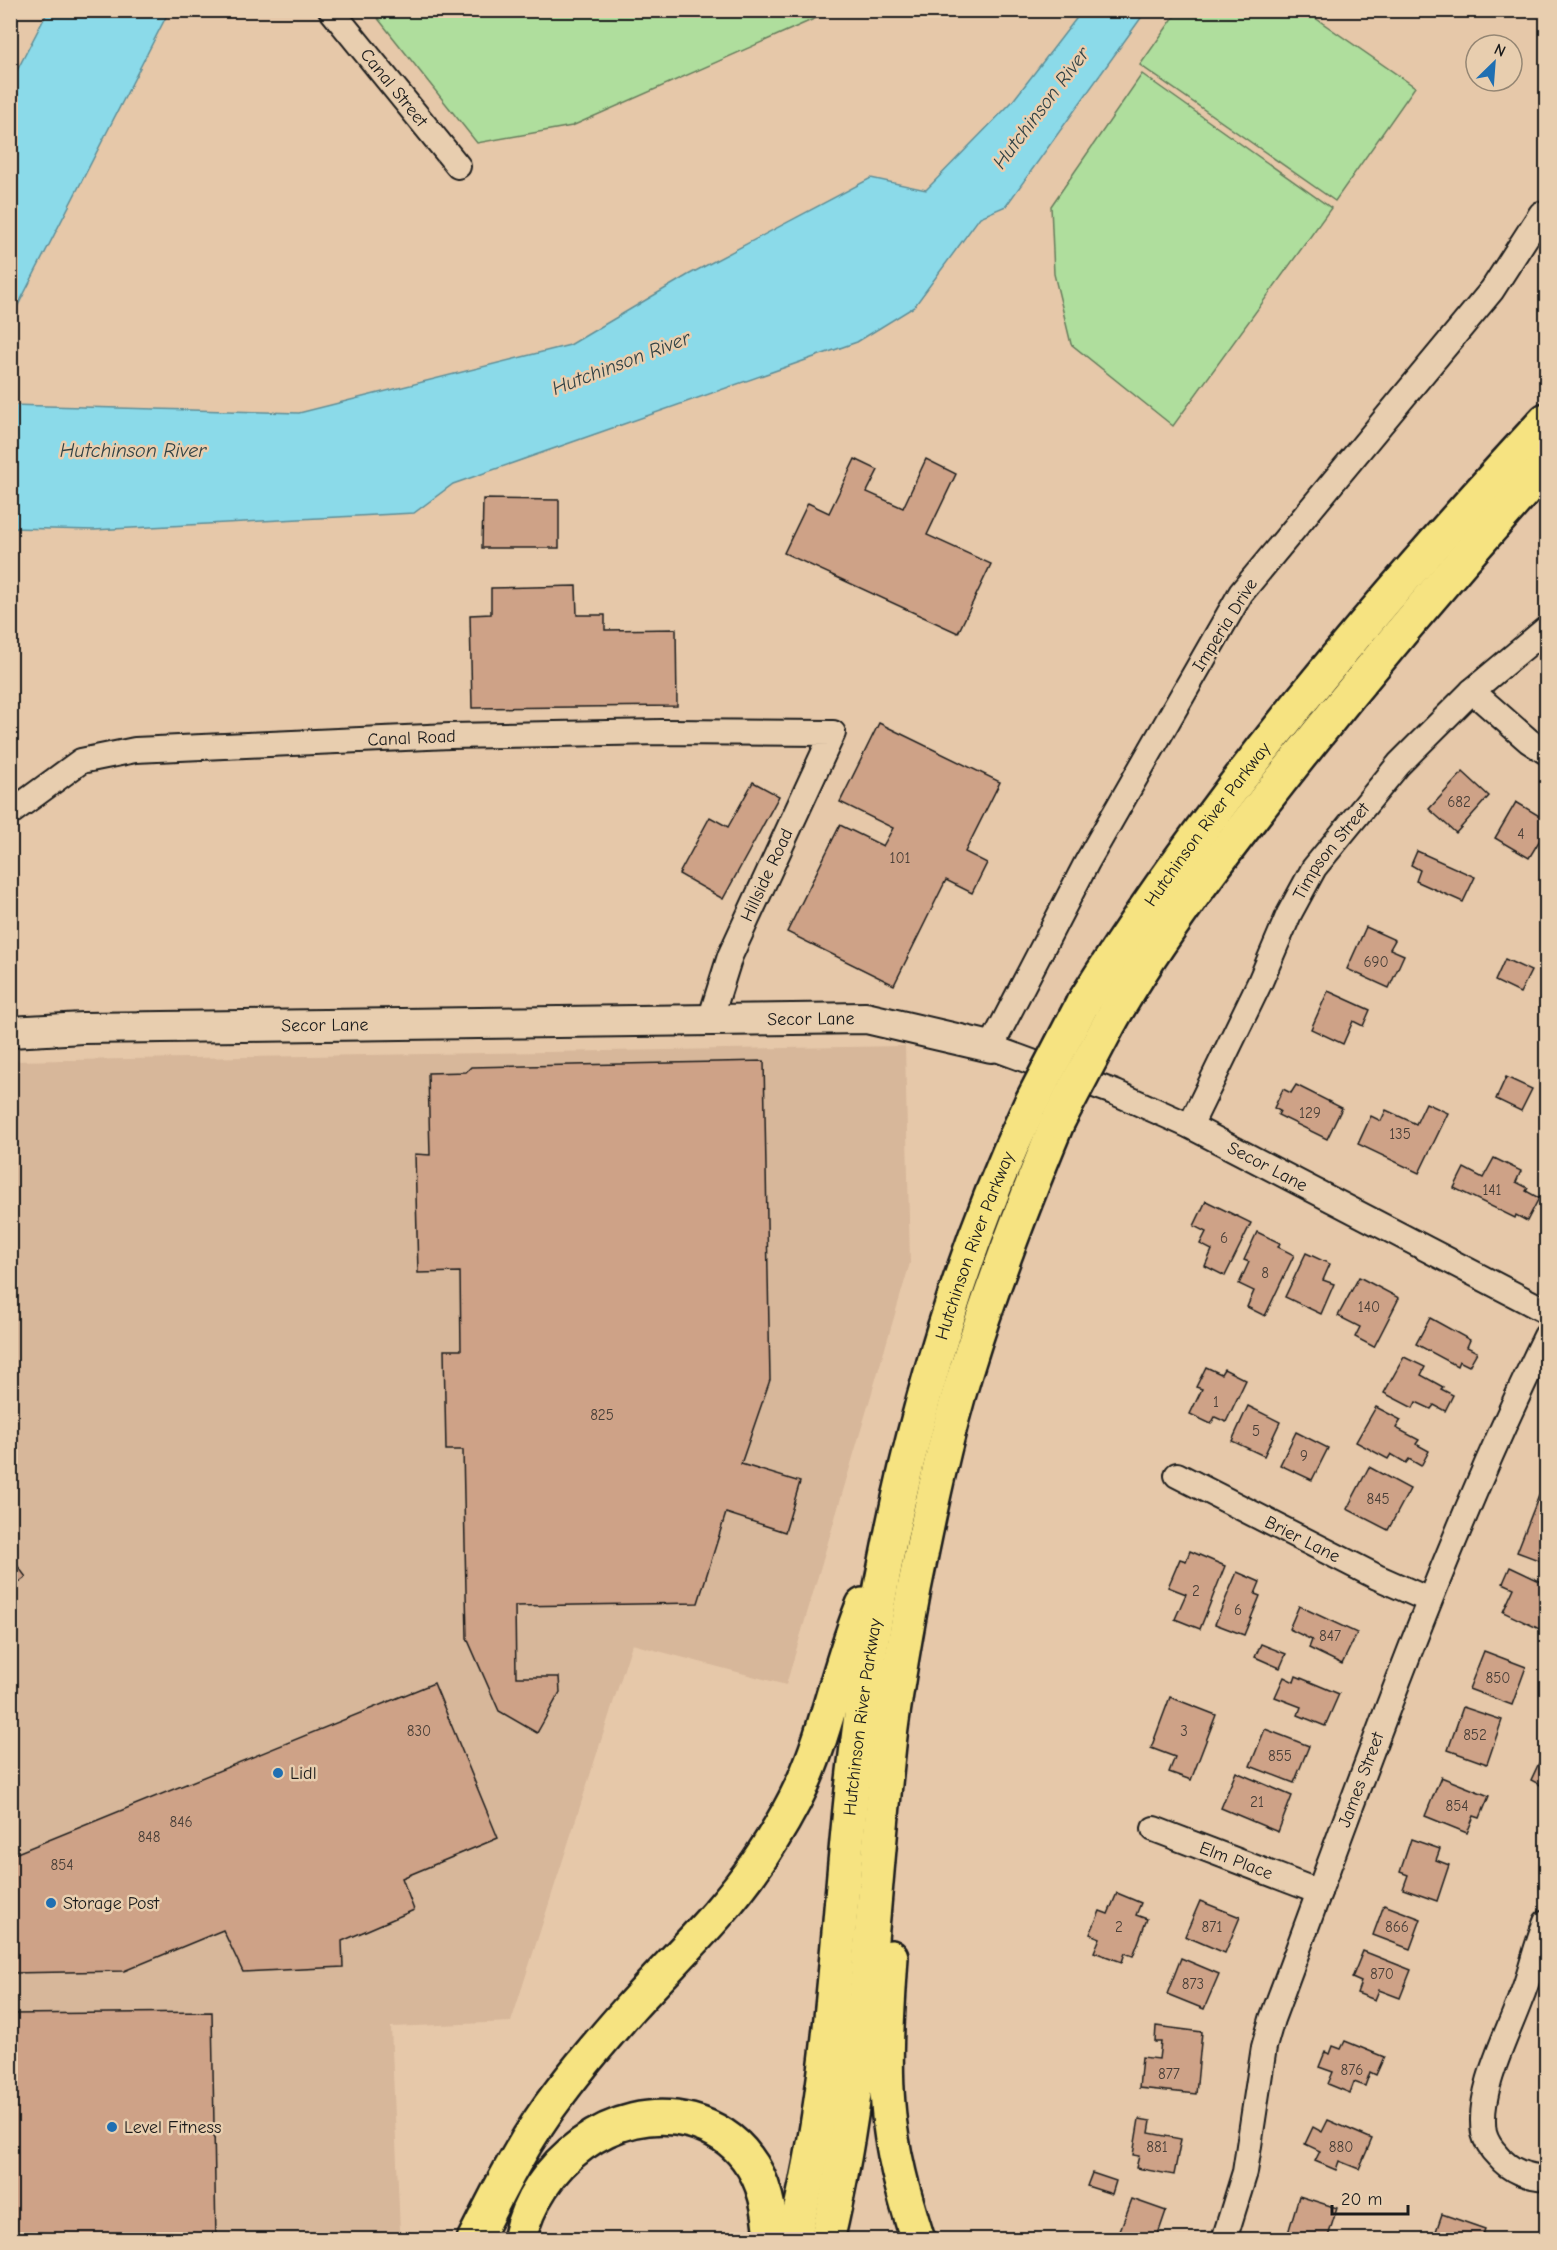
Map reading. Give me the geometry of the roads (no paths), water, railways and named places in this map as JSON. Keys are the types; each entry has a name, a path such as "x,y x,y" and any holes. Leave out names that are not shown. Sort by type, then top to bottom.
{"highway":[{"name":"Hutchinson River Parkway","path":"793,2240 808,2179 823,2088 857,1744 873,1631 890,1539 921,1404 946,1319 976,1232 1009,1150 1031,1102 1082,1005 1145,908 1270,742 1386,600 1546,420"},
{"name":"Hutchinson River Parkway","path":"827,2240 839,2188 854,2100 896,1689 921,1553 945,1447 965,1373 1023,1204 1058,1121 1110,1022 1169,928 1224,852 1340,705 1416,613 1546,466"},
{"path":"474,2240 510,2170 560,2092 631,2006 745,1881 782,1824 808,1769 852,1633 890,1539"},
{"path":"879,1846 892,1930 887,2026 888,2105 893,2144 918,2240"},
{"path":"519,2240 534,2197 567,2156 587,2140 607,2129 647,2118 669,2117 711,2128 738,2146 749,2159 765,2194 772,2240"}],"street":[{"name":"Canal Street","path":"331,10 458,166"},
{"name":"Imperia Drive","path":"991,1047 1087,862 1241,593 1492,290 1541,214"},
{"name":"Timpson Street","path":"1190,1126 1260,982 1289,914 1314,868 1399,764 1472,691 1546,629"},
{"path":"1472,691 1528,741 1546,752"},
{"name":"Canal Road","path":"10,813 81,761 135,750 450,736 833,732"},
{"name":"Hillside Road","path":"710,1020 730,956 833,732"},
{"name":"Secor Lane","path":"10,1032 83,1028 866,1018 991,1047 1116,1093 1190,1126 1546,1311"},
{"name":"James Street","path":"1224,2240 1245,2172 1264,2047 1319,1892 1429,1600 1546,1336"},
{"name":"Brier Lane","path":"1177,1476 1377,1577 1429,1600"},
{"name":"Elm Place","path":"1154,1829 1319,1892"},
{"path":"1546,1922 1522,1998 1499,2051 1489,2085 1484,2134 1492,2149 1514,2171 1531,2177 1546,2178"}],"water":[{"path":"48,11 169,11 11,319 11,82"},
{"name":"Hutchinson River","path":"1082,11 1146,11 1006,206 980,217 914,307 857,342 453,484 414,513 94,530 11,528 11,405 299,413 570,345 688,275 871,178 926,190 1012,102"}],"place":[{"name":"Lidl","path":"278,1773"},
{"name":"Storage Post","path":"51,1903"},
{"name":"Level Fitness","path":"112,2127"}]}
